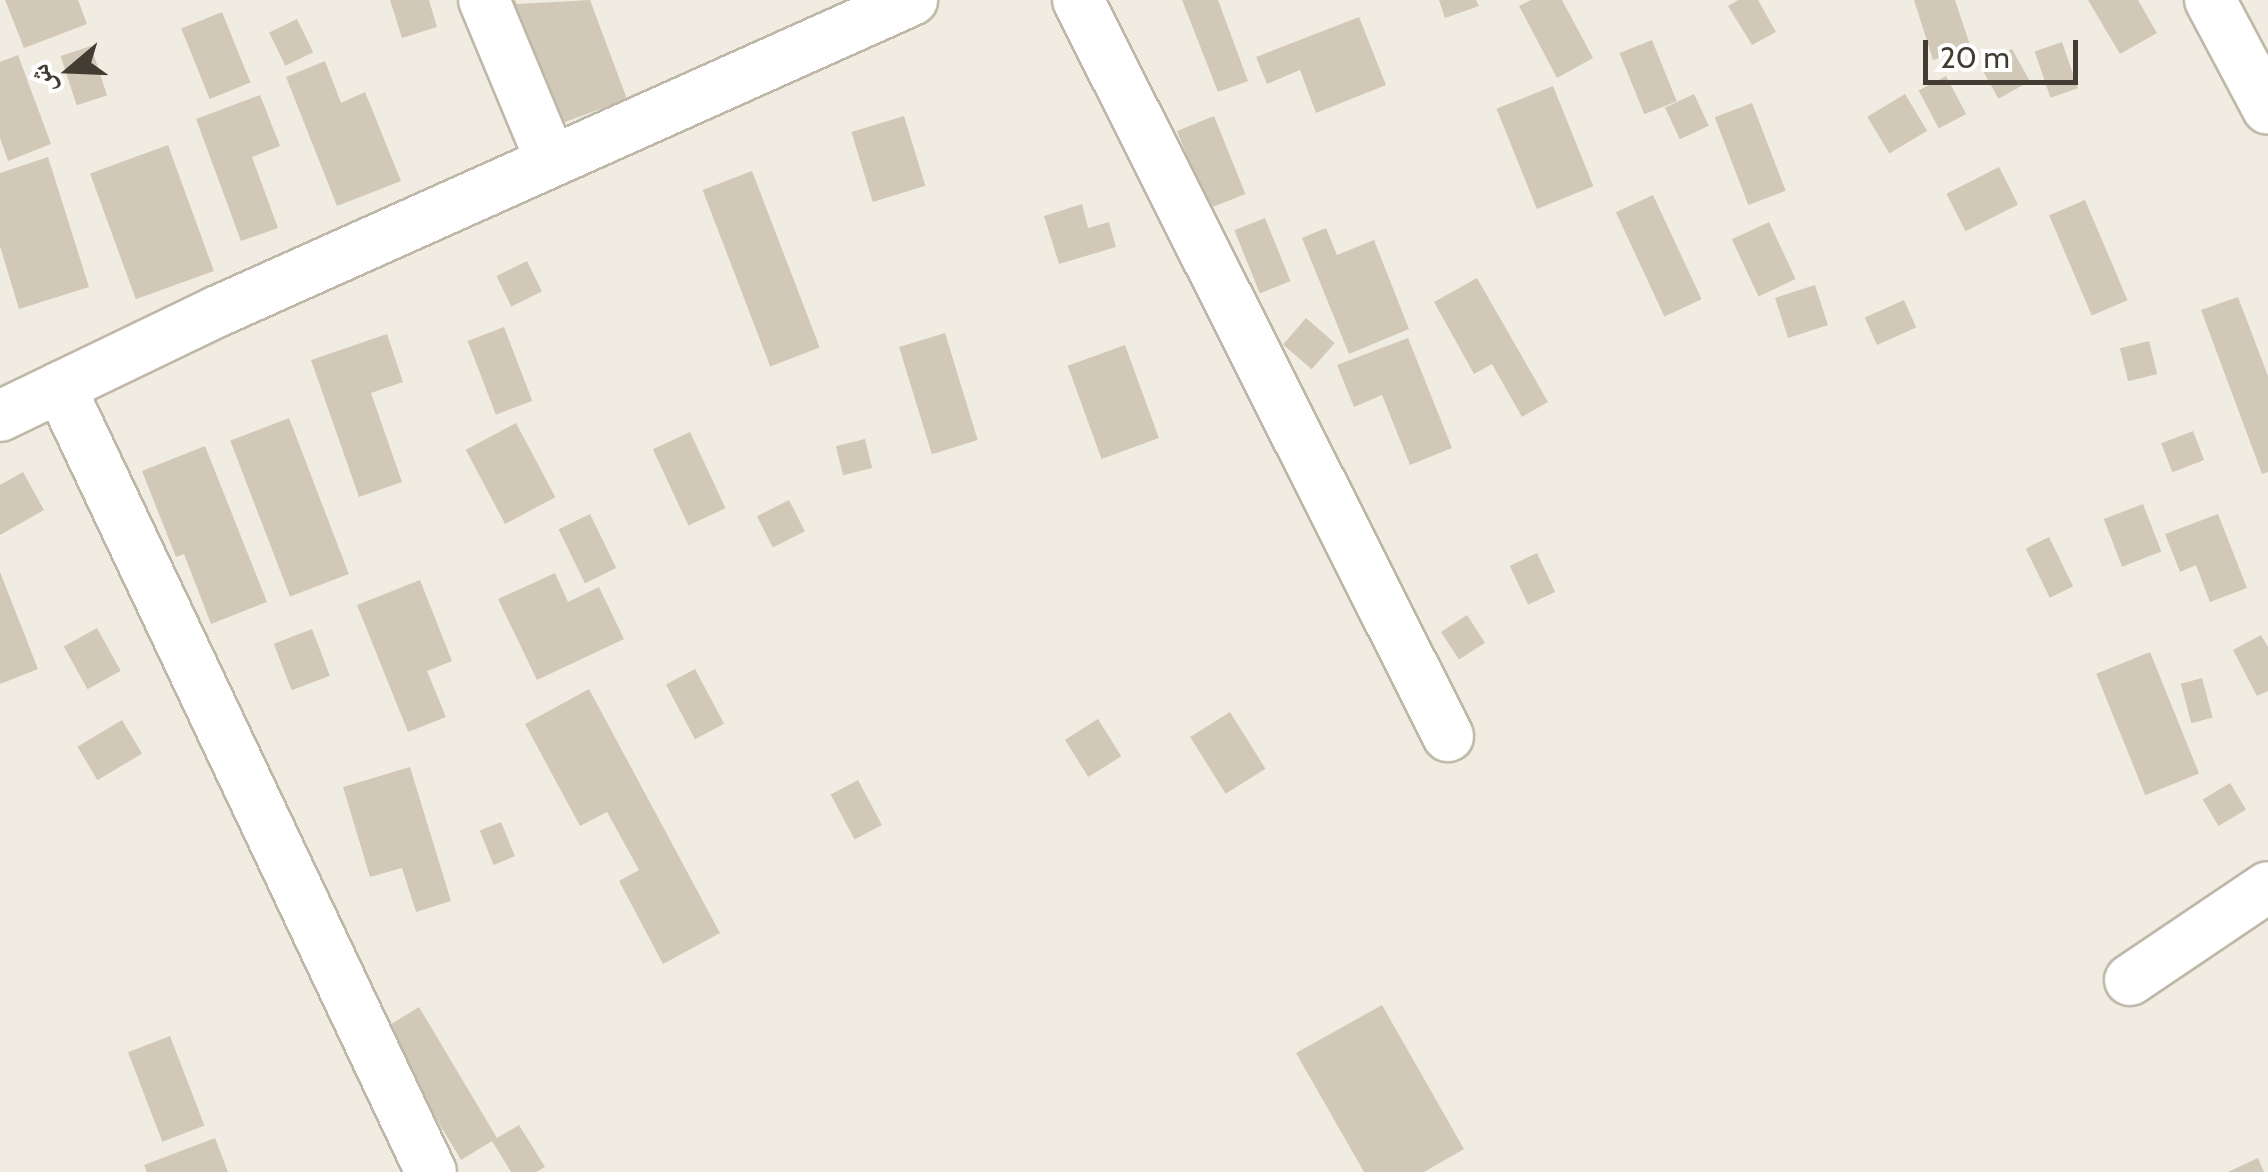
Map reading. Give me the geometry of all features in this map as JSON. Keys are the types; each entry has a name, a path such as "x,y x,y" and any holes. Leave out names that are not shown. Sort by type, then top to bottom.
{"street":[{"path":"484,0 551,162"},
{"path":"0,416 912,0"},
{"path":"1078,0 1448,736"},
{"path":"2210,0 2268,109"},
{"path":"60,387 430,1172"},
{"path":"2130,980 2268,887"}],"building":[{"path":"5,0 78,0 87,24 24,48"},
{"path":"390,0 429,0 437,27 402,38"},
{"path":"492,0 515,0 517,4 590,0 627,99 541,131"},
{"path":"1182,0 1218,0 1248,81 1218,92"},
{"path":"1439,0 1476,0 1479,6 1445,18"},
{"path":"1531,0 1562,0 1593,58 1557,78 1519,6"},
{"path":"1738,0 1758,0 1776,32 1752,45 1728,6"},
{"path":"1914,0 1955,0 1971,48 1933,60"},
{"path":"2088,0 2138,0 2157,33 2120,54"},
{"path":"222,12 250,82 210,99 181,28"},
{"path":"1359,17 1386,85 1316,113 1300,70 1267,84 1256,57"},
{"path":"297,19 313,52 285,66 269,33"},
{"path":"1652,40 1677,101 1644,114 1620,53"},
{"path":"2062,42 2078,88 2051,98 2035,51"},
{"path":"91,46 107,95 77,105 61,56"},
{"path":"2012,49 2030,81 1998,99 1981,66"},
{"path":"18,55 51,144 8,161 0,138 0,62"},
{"path":"325,61 341,103 365,92 401,181 337,206 286,77"},
{"path":"1946,76 1966,114 1939,129 1919,91"},
{"path":"1553,86 1593,186 1537,209 1496,109"},
{"path":"1694,94 1709,126 1680,139 1665,108"},
{"path":"1905,94 1927,131 1889,154 1867,117"},
{"path":"260,95 280,146 252,157 278,228 241,241 196,119"},
{"path":"1752,103 1786,191 1748,205 1715,117"},
{"path":"904,116 925,186 873,202 851,132"},
{"path":"1214,116 1245,194 1208,209 1177,131"},
{"path":"168,145 214,271 136,299 90,173"},
{"path":"48,157 89,287 19,309 0,246 0,173"},
{"path":"1999,167 2018,204 1965,231 1946,194"},
{"path":"752,171 820,347 770,366 703,190"},
{"path":"1653,195 1702,299 1664,317 1616,212"},
{"path":"2085,200 2128,300 2092,316 2049,215"},
{"path":"1082,204 1088,228 1109,222 1116,247 1059,264 1044,216"},
{"path":"1265,218 1290,281 1260,293 1234,230"},
{"path":"1769,222 1796,279 1758,296 1732,239"},
{"path":"1326,228 1337,255 1374,240 1409,329 1349,354 1302,238"},
{"path":"527,261 542,292 511,306 496,276"},
{"path":"1477,278 1548,402 1522,417 1492,364 1474,374 1434,302"},
{"path":"1815,285 1828,325 1788,338 1775,298"},
{"path":"2238,297 2268,376 2268,472 2262,474 2201,310"},
{"path":"1904,300 1916,327 1877,345 1865,317"},
{"path":"1306,318 1335,343 1312,369 1283,344"},
{"path":"504,327 532,401 496,415 468,341"},
{"path":"945,333 978,440 932,454 899,347"},
{"path":"387,334 403,382 371,393 402,482 359,497 311,360"},
{"path":"1408,338 1452,448 1410,465 1382,395 1354,407 1337,365"},
{"path":"2149,341 2157,374 2128,381 2120,348"},
{"path":"1125,345 1159,438 1102,459 1068,366"},
{"path":"289,418 349,574 290,596 230,441"},
{"path":"516,423 555,497 505,524 466,450"},
{"path":"2193,431 2204,460 2172,472 2161,443"},
{"path":"690,432 725,508 688,525 653,449"},
{"path":"865,439 872,468 843,475 836,446"},
{"path":"205,446 267,602 211,624 184,554 176,557 142,471"},
{"path":"23,472 44,510 0,535 0,485"},
{"path":"789,500 805,531 773,548 757,516"},
{"path":"2143,504 2161,552 2122,567 2104,519"},
{"path":"590,514 616,568 585,583 559,529"},
{"path":"2218,514 2247,588 2210,602 2196,565 2180,572 2165,534"},
{"path":"2049,537 2073,586 2050,598 2026,548"},
{"path":"1537,553 1555,592 1528,605 1510,566"},
{"path":"0,572 38,669 0,684"},
{"path":"555,573 568,602 599,587 624,639 537,680 498,599"},
{"path":"420,580 452,661 427,671 446,717 408,732 357,605"},
{"path":"1467,615 1485,643 1459,660 1441,632"},
{"path":"97,628 121,671 88,689 64,646"},
{"path":"312,629 330,676 292,690 274,644"},
{"path":"2261,635 2268,647 2268,691 2257,696 2233,650"},
{"path":"2150,652 2199,773 2145,795 2096,674"},
{"path":"695,669 724,724 695,739 666,684"},
{"path":"2202,678 2213,718 2191,723 2181,684"},
{"path":"589,689 720,933 663,964 619,881 639,870 607,812 580,826 525,724"},
{"path":"1230,712 1266,769 1226,794 1190,737"},
{"path":"1098,719 1121,756 1088,777 1065,740"},
{"path":"122,720 142,753 98,780 77,747"},
{"path":"410,767 451,901 416,912 402,868 370,877 343,787"},
{"path":"858,780 882,825 855,840 831,795"},
{"path":"2230,783 2246,810 2219,826 2203,799"},
{"path":"501,822 515,856 494,865 480,831"},
{"path":"1382,1005 1464,1149 1424,1172 1364,1172 1296,1053"},
{"path":"419,1007 497,1138 519,1125 545,1167 536,1172 511,1172 492,1141 461,1160 383,1029"},
{"path":"170,1036 204,1126 162,1142 128,1052"},
{"path":"215,1138 228,1172 147,1172 144,1165"},
{"path":"2258,1158 2264,1172 2228,1172"}]}
